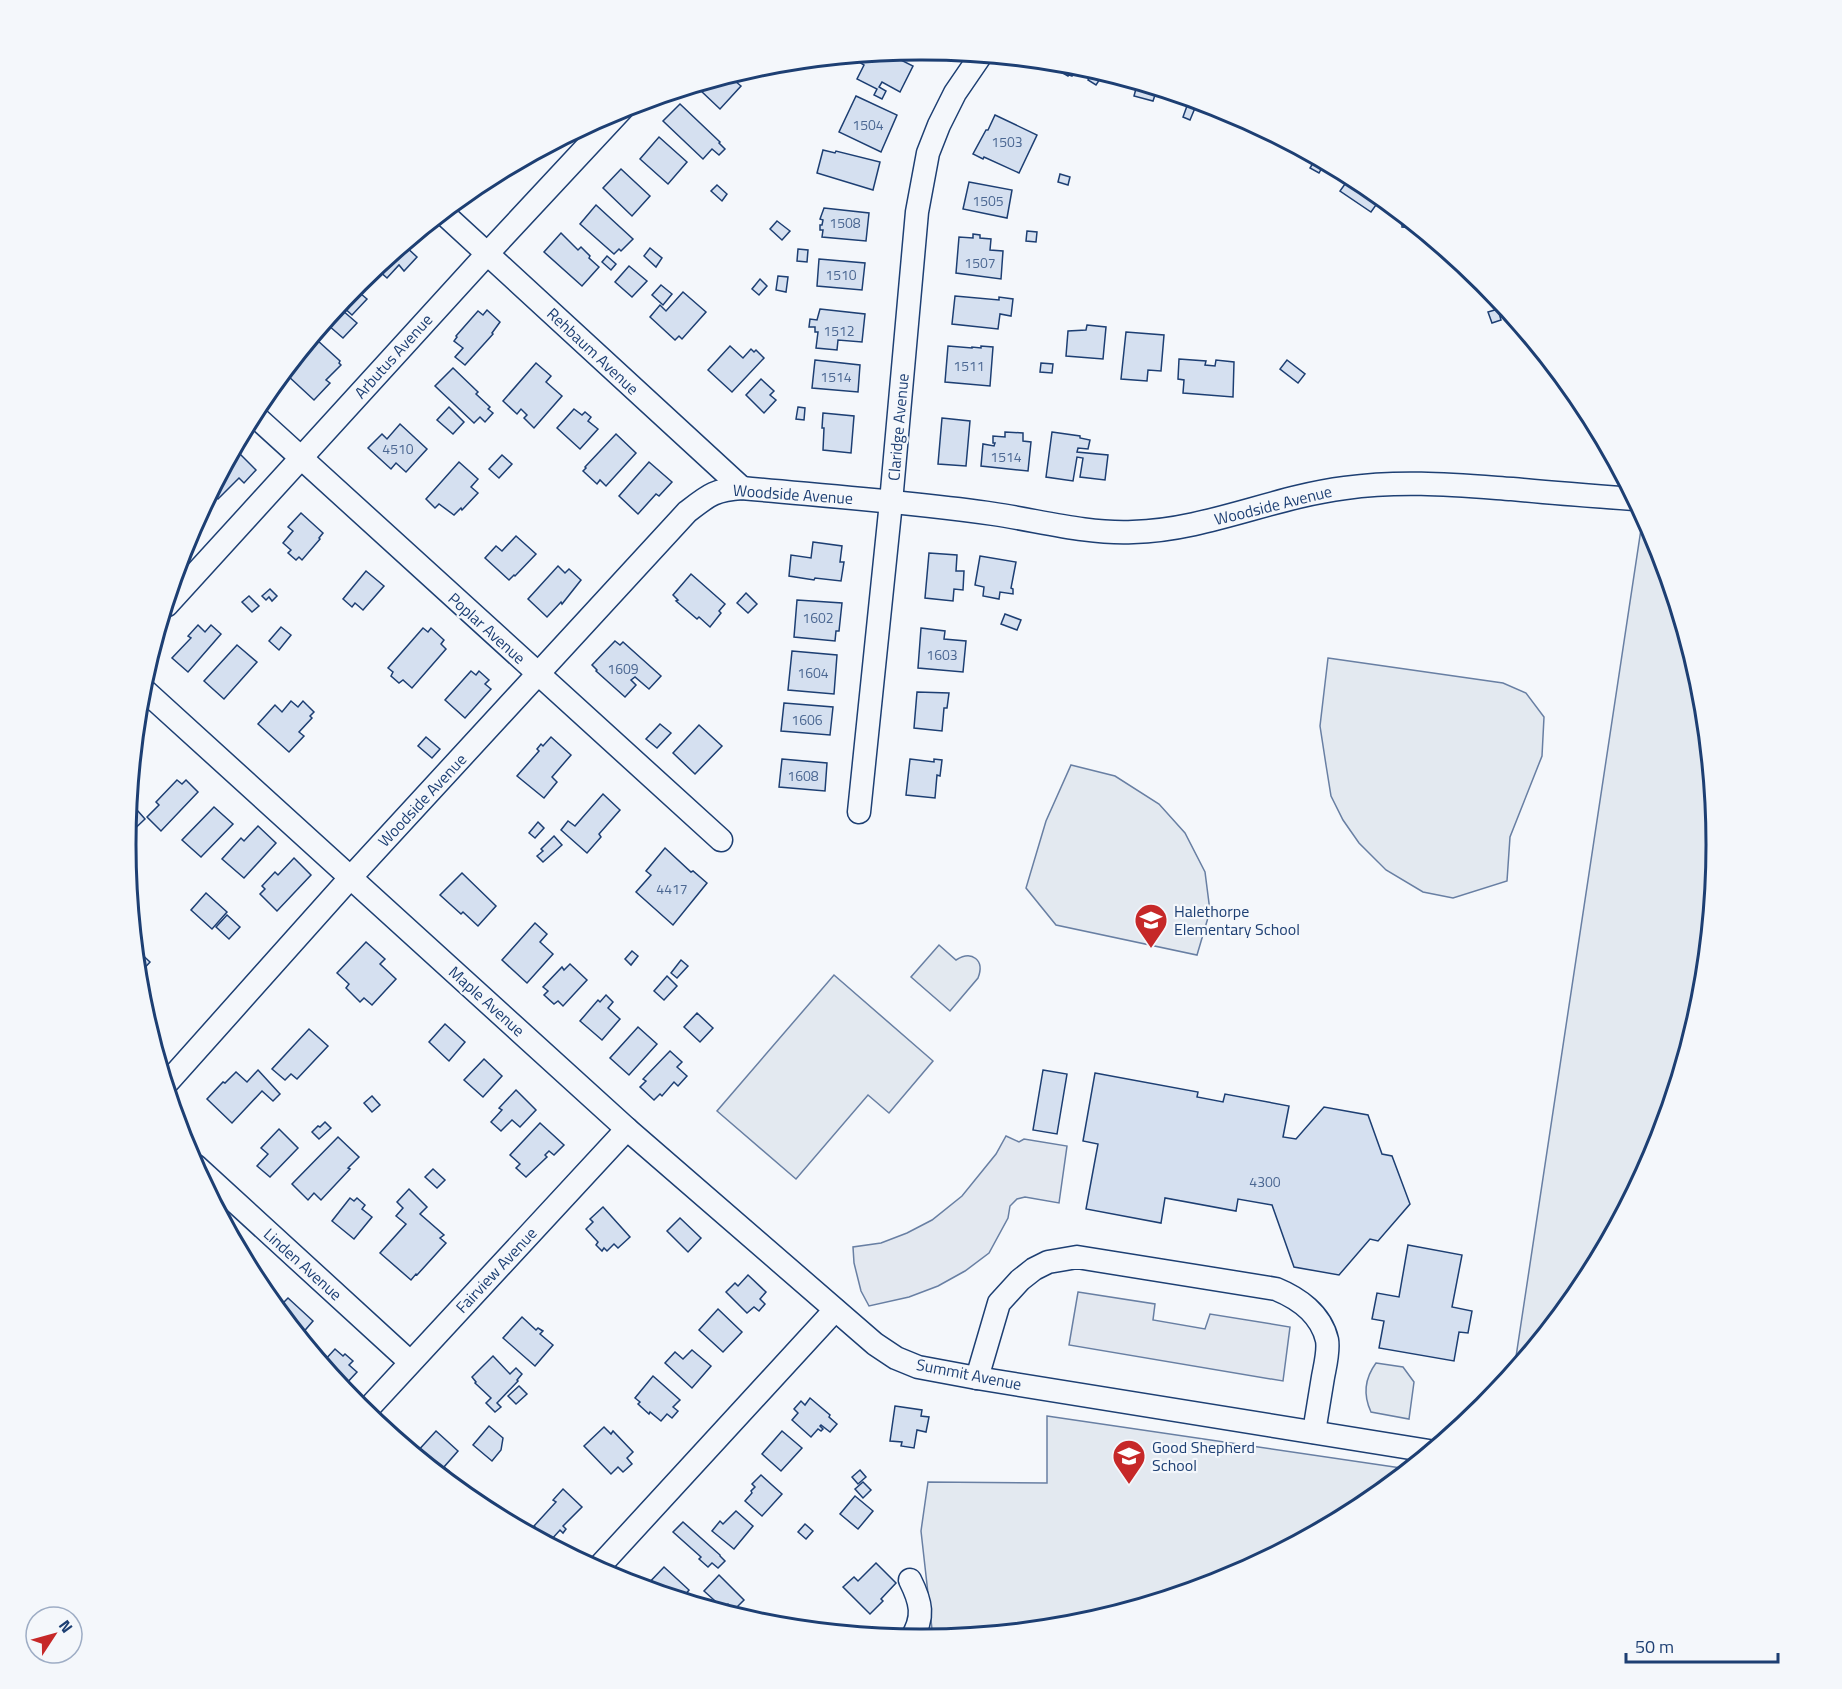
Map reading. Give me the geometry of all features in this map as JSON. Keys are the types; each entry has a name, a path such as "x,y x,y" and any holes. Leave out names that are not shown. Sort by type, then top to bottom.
{"street":[{"name":"Claridge Avenue","path":"859,812 891,502 917,212 928,153 955,93 976,62"},
{"name":"Arbutus Avenue","path":"178,593 604,128"},
{"name":"Rehbaum Avenue","path":"448,218 742,488"},
{"name":"Poplar Avenue","path":"261,422 721,840"},
{"name":"Woodside Avenue","path":"172,1077 351,877 687,512 705,498 722,490 742,488 891,502 995,514 1089,531 1132,532 1172,530 1306,494 1387,484 1435,483 1626,499"},
{"name":"Maple Avenue","path":"151,696 627,1128 835,1310"},
{"name":"Fairview Avenue","path":"372,1404 627,1128"},
{"name":"Linden Avenue","path":"212,1181 410,1362"},
{"path":"977,1378 999,1303 1020,1280 1034,1269 1048,1262 1077,1257 1276,1289 1294,1296 1319,1322 1327,1340 1314,1432"},
{"name":"Summit Avenue","path":"835,1310 875,1344 896,1358 918,1367 1420,1449"},
{"path":"604,1561 835,1310"},
{"path":"910,1580 918,1597 920,1610 916,1629"}],"shaded area":[{"path":"1641,532 1664,592 1679,641 1699,742 1706,844 1699,947 1679,1048 1646,1145 1600,1237 1573,1280 1516,1356"},
{"path":"1328,658 1503,683 1526,693 1544,717 1542,756 1510,837 1507,881 1453,898 1423,892 1386,870 1359,843 1343,820 1331,796 1320,726"},
{"path":"1071,765 1115,776 1159,804 1185,833 1205,872 1210,911 1197,955 1056,925 1026,888 1046,821"},
{"path":"939,945 956,960 967,956 976,958 980,966 978,978 950,1011 911,977"},
{"path":"834,975 933,1061 889,1113 868,1095 796,1179 717,1111"},
{"path":"1006,1136 1019,1142 1024,1139 1067,1146 1059,1203 1025,1197 1017,1199 1010,1206 1008,1218 989,1253 965,1271 938,1286 909,1297 869,1306 861,1291 854,1263 853,1247 881,1243 932,1220 962,1196 996,1154"},
{"path":"1078,1292 1155,1304 1153,1320 1205,1329 1210,1314 1290,1327 1283,1381 1069,1345"},
{"path":"1376,1363 1403,1367 1414,1382 1409,1419 1371,1412 1366,1387 1369,1375"},
{"name":"Good Shepherd School","path":"1047,1416 1398,1468 1357,1497 1268,1548 1173,1587 1074,1614 1023,1622 932,1629 921,1531 928,1482 1047,1483"}],"building":[{"path":"902,61 913,66 900,92 882,82 879,87 886,91 882,99 874,95 877,89 857,79 864,65 861,63"},
{"path":"1089,79 1099,81 1096,85"},
{"path":"737,82 741,86 720,109 702,92"},
{"path":"1135,91 1155,96 1153,101 1134,96"},
{"path":"856,96 897,115 881,152 839,132"},
{"path":"680,104 720,142 725,149 719,155 712,149 703,159 663,121"},
{"path":"1187,107 1194,110 1190,120 1183,117"},
{"path":"995,115 1037,135 1019,173 973,154"},
{"path":"659,137 687,162 668,184 640,159"},
{"path":"823,150 880,162 873,190 817,173"},
{"path":"1312,165 1321,170 1319,173 1310,168"},
{"path":"621,169 650,196 632,216 603,188"},
{"path":"1060,174 1070,177 1068,185 1058,182"},
{"path":"969,182 1012,190 1007,218 963,209"},
{"path":"1345,184 1376,205 1371,212 1340,191"},
{"path":"717,185 727,194 722,201 711,191"},
{"path":"596,205 633,239 621,251 619,249 614,254 580,224"},
{"path":"824,208 869,213 866,241 822,237 823,230 820,230 820,225 823,220 820,219"},
{"path":"777,221 790,231 782,240 770,229"},
{"path":"1027,231 1037,232 1036,242 1026,241"},
{"path":"561,233 578,250 581,247 599,267 582,286 544,252"},
{"path":"973,234 980,235 980,238 991,239 990,250 1003,251 1001,279 956,273 959,237 973,238"},
{"path":"650,248 662,258 656,267 644,256"},
{"path":"798,249 808,250 807,262 797,261"},
{"path":"410,250 417,257 404,271 399,265 387,278 383,274"},
{"path":"607,256 616,264 611,270 602,262"},
{"path":"819,259 865,263 862,290 817,286"},
{"path":"629,266 647,281 632,297 615,282"},
{"path":"778,276 788,277 786,292 776,290"},
{"path":"760,279 767,286 759,295 752,289"},
{"path":"661,285 672,294 663,305 652,295"},
{"path":"683,292 706,312 682,339 679,336 675,340 650,317 660,305 666,311"},
{"path":"362,295 367,299 352,315 347,310"},
{"path":"955,296 1013,299 1011,316 1000,314 998,329 952,324"},
{"path":"820,309 865,314 862,342 838,340 837,350 816,348 818,332 815,332 815,327 809,327 810,319 817,320"},
{"path":"487,310 500,322 493,334 465,365 455,357 463,348 454,341 456,336 478,311 483,315"},
{"path":"1495,310 1501,320 1492,323 1488,312"},
{"path":"345,312 357,323 343,338 331,327"},
{"path":"1087,325 1106,327 1103,359 1066,356 1068,331 1086,330"},
{"path":"1126,332 1164,335 1161,371 1148,370 1147,381 1121,379"},
{"path":"319,342 340,361 341,365 326,380 330,383 314,400 291,379"},
{"path":"730,346 743,358 751,349 754,352 756,350 764,358 732,392 708,370"},
{"path":"948,346 993,347 990,386 945,382"},
{"path":"1179,359 1206,361 1205,365 1215,366 1216,360 1234,362 1233,397 1183,393 1184,380 1178,379"},
{"path":"815,360 860,365 858,392 812,388"},
{"path":"1287,360 1305,374 1298,383 1280,369"},
{"path":"536,363 551,376 546,382 562,396 534,428 524,418 527,415 521,409 517,414 503,401"},
{"path":"1041,363 1053,364 1052,373 1040,372"},
{"path":"453,368 490,407 488,409 493,413 485,422 480,417 474,423 435,386"},
{"path":"761,379 774,391 770,395 776,400 764,413 746,395"},
{"path":"449,407 464,422 453,434 437,420"},
{"path":"798,407 805,408 804,420 796,419"},
{"path":"574,409 582,415 585,412 591,417 588,421 598,429 580,449 557,428"},
{"path":"823,413 854,416 851,453 823,450"},
{"path":"942,418 970,421 966,466 938,464"},
{"path":"400,424 427,449 406,472 396,463 391,469 368,448 382,434 387,439"},
{"path":"1005,432 1023,433 1023,441 1031,442 1028,471 981,466 983,444 994,446 993,436 1005,437"},
{"path":"1052,432 1080,436 1080,438 1090,440 1088,449 1078,448 1077,452 1108,455 1105,480 1080,477 1083,458 1077,457 1073,481 1046,477"},
{"path":"616,434 636,453 606,486 600,480 597,484 583,471"},
{"path":"241,455 256,470 244,483 239,478 218,499"},
{"path":"502,455 512,464 499,478 489,469"},
{"path":"459,462 478,479 471,487 478,493 454,515 439,504 435,508 426,499"},
{"path":"649,462 672,482 659,496 656,494 638,514 619,496"},
{"path":"301,513 323,533 302,560 299,557 296,560 288,553 291,550 283,543 293,531 288,527"},
{"path":"516,536 536,554 509,580 485,558 496,546 502,551"},
{"path":"813,542 842,546 840,562 844,562 841,581 789,576 791,555 811,558"},
{"path":"929,553 957,555 956,571 964,571 963,590 954,589 953,601 925,598"},
{"path":"980,556 1016,562 1011,588 1013,594 1000,592 999,599 983,596 984,587 975,585"},
{"path":"558,566 565,573 569,569 581,580 562,604 561,602 547,617 528,599"},
{"path":"366,571 384,586 363,610 355,603 352,607 343,599"},
{"path":"691,574 725,604 710,627 676,601 678,600 673,595"},
{"path":"270,589 277,596 272,601 269,597 266,600 262,596"},
{"path":"746,593 757,604 748,613 737,603"},
{"path":"249,596 259,606 252,612 242,602"},
{"path":"797,600 842,603 839,631 836,631 835,641 794,637"},
{"path":"1005,614 1021,620 1017,630 1001,624"},
{"path":"198,625 205,632 211,625 221,634 188,672 172,658 191,638 188,636"},
{"path":"281,627 291,635 279,650 269,641"},
{"path":"423,628 428,632 431,628 444,640 441,644 446,649 412,688 403,680 399,683 391,676 393,672 388,668"},
{"path":"921,628 945,631 944,639 966,641 963,672 918,668"},
{"path":"615,641 620,645 623,642 661,676 649,689 635,677 631,680 636,685 625,697 596,671 592,665"},
{"path":"237,645 257,662 224,699 204,681"},
{"path":"792,651 837,655 834,694 788,690"},
{"path":"471,671 476,675 479,671 489,680 485,684 491,689 465,718 445,700"},
{"path":"917,692 949,693 947,708 944,708 942,731 914,728"},
{"path":"291,701 298,707 303,701 314,712 310,716 312,718 299,732 304,736 289,752 258,724 275,705 282,712"},
{"path":"784,703 833,707 830,735 781,731"},
{"path":"660,724 671,733 657,748 646,739"},
{"path":"699,725 722,746 695,774 673,753"},
{"path":"426,737 440,749 432,758 418,746"},
{"path":"551,737 571,755 552,777 557,782 544,798 517,776 539,751 537,749 541,744 543,746"},
{"path":"782,759 827,763 825,791 779,787"},
{"path":"910,759 934,762 934,759 942,760 940,776 937,775 935,798 906,795"},
{"path":"177,780 182,784 186,780 198,792 161,831 147,817 159,805 156,802"},
{"path":"603,794 620,810 599,834 601,837 587,853 561,830 568,821 575,826"},
{"path":"214,807 233,824 201,857 182,840"},
{"path":"137,810 145,819 137,827"},
{"path":"538,822 544,828 535,838 529,833"},
{"path":"258,826 276,843 244,878 222,859 241,838 244,841"},
{"path":"554,836 562,845 543,862 537,856"},
{"path":"665,848 707,883 673,925 636,892 651,875 646,871"},
{"path":"294,858 311,875 277,911 260,894 265,889 262,886 275,872 278,875"},
{"path":"462,873 496,906 478,926 440,895"},
{"path":"206,893 227,912 212,929 191,910"},
{"path":"227,915 240,927 229,939 216,927"},
{"path":"535,923 547,934 540,942 553,954 527,983 502,960"},
{"path":"366,942 385,959 380,964 396,979 372,1005 364,998 360,1002 346,988 349,984 337,973"},
{"path":"632,951 638,956 631,965 625,959"},
{"path":"681,960 688,966 677,978 671,973"},
{"path":"570,964 587,980 563,1006 558,1001 554,1004 544,995 548,991 543,987 562,967 564,970"},
{"path":"667,976 677,986 664,1000 654,991"},
{"path":"606,995 613,1002 608,1008 620,1019 602,1040 580,1021 598,1000 600,1002"},
{"path":"697,1013 713,1028 700,1042 684,1027"},
{"path":"445,1024 465,1042 449,1061 429,1042"},
{"path":"638,1027 657,1044 629,1075 610,1058"},
{"path":"309,1029 328,1046 297,1079 291,1074 285,1080 272,1069"},
{"path":"670,1051 682,1062 677,1067 687,1076 678,1086 674,1082 662,1096 660,1094 654,1100 640,1087 646,1081 643,1079"},
{"path":"484,1059 502,1076 483,1097 464,1080"},
{"path":"258,1070 280,1094 273,1101 262,1091 232,1123 207,1099 236,1072 247,1082"},
{"path":"1043,1070 1067,1074 1057,1134 1033,1130"},
{"path":"1095,1073 1198,1092 1197,1097 1223,1102 1225,1094 1289,1106 1283,1137 1296,1139 1324,1107 1368,1115 1382,1154 1392,1156 1410,1204 1378,1241 1370,1239 1339,1275 1294,1267 1272,1205 1238,1199 1236,1211 1165,1198 1161,1223 1086,1209 1098,1144 1083,1141"},
{"path":"516,1090 536,1110 520,1127 512,1120 501,1131 491,1122 502,1110 499,1108"},
{"path":"372,1096 380,1105 372,1112 364,1103"},
{"path":"325,1122 331,1128 319,1139 312,1132"},
{"path":"540,1123 564,1145 554,1155 549,1151 545,1155 547,1157 526,1177 516,1168 520,1164 510,1155"},
{"path":"279,1129 298,1148 270,1177 257,1166 268,1154 261,1148"},
{"path":"338,1137 359,1157 321,1200 314,1193 308,1200 292,1184"},
{"path":"433,1169 445,1180 437,1188 425,1177"},
{"path":"409,1189 427,1207 420,1214 444,1235 440,1238 446,1243 411,1280 380,1253 406,1224 396,1216 403,1208 397,1202"},
{"path":"350,1198 354,1201 357,1198 365,1205 362,1209 372,1217 354,1239 332,1221"},
{"path":"603,1207 630,1237 618,1248 614,1244 607,1251 604,1248 602,1251 596,1245 598,1242 586,1229 593,1222 590,1219"},
{"path":"680,1218 701,1238 688,1252 667,1231"},
{"path":"1408,1245 1462,1255 1452,1307 1472,1311 1468,1333 1459,1332 1454,1361 1379,1348 1384,1321 1372,1319 1377,1293 1399,1297"},
{"path":"748,1275 766,1292 760,1299 765,1304 759,1311 754,1307 747,1313 726,1292 735,1283 738,1286"},
{"path":"288,1298 313,1321 305,1330 299,1322 284,1302"},
{"path":"718,1309 742,1332 723,1352 699,1330"},
{"path":"522,1317 536,1330 538,1328 543,1331 540,1334 553,1345 535,1366 503,1338"},
{"path":"335,1349 353,1361 349,1365 357,1372 349,1381 327,1357"},
{"path":"692,1350 711,1366 692,1388 665,1363 675,1352 683,1359"},
{"path":"493,1356 510,1374 516,1368 522,1374 497,1403 501,1407 495,1412 486,1403 491,1398 475,1383 472,1377"},
{"path":"653,1376 680,1400 673,1407 678,1411 672,1418 667,1414 661,1421 650,1412 649,1414 635,1398"},
{"path":"519,1386 527,1394 516,1404 508,1396"},
{"path":"810,1398 837,1424 830,1432 821,1425 823,1429 821,1431 818,1429 811,1437 792,1420 798,1413 794,1409 801,1401 805,1405"},
{"path":"895,1406 922,1410 921,1416 929,1417 926,1432 917,1430 914,1448 901,1446 902,1442 890,1441"},
{"path":"489,1426 503,1438 501,1450 492,1461 473,1445"},
{"path":"604,1427 611,1434 613,1431 633,1452 627,1458 632,1464 623,1472 618,1467 611,1474 584,1446"},
{"path":"436,1431 458,1451 444,1467 449,1471 421,1448"},
{"path":"782,1431 802,1448 781,1471 762,1454"},
{"path":"860,1470 866,1477 858,1484 852,1477"},
{"path":"761,1475 782,1494 762,1516 745,1501 755,1487 752,1484"},
{"path":"863,1482 871,1490 863,1498 855,1489"},
{"path":"563,1489 582,1507 563,1526 566,1529 563,1533 560,1530 554,1537 534,1526 556,1502 553,1500"},
{"path":"855,1496 873,1511 858,1529 840,1514"},
{"path":"736,1511 753,1526 734,1549 712,1531 720,1521 723,1524"},
{"path":"683,1522 725,1561 718,1568 712,1563 708,1567 699,1559 701,1557 673,1532"},
{"path":"805,1524 813,1531 806,1539 798,1532"},
{"path":"876,1563 896,1583 870,1614 843,1587 854,1577 858,1581"},
{"path":"664,1567 689,1590 687,1593 651,1580"},
{"path":"719,1575 744,1600 737,1607 715,1601 704,1591"}],"place":[{"name":"Halethorpe Elementary School","path":"1151,949"},
{"name":"Good Shepherd School","path":"1129,1485"}]}
